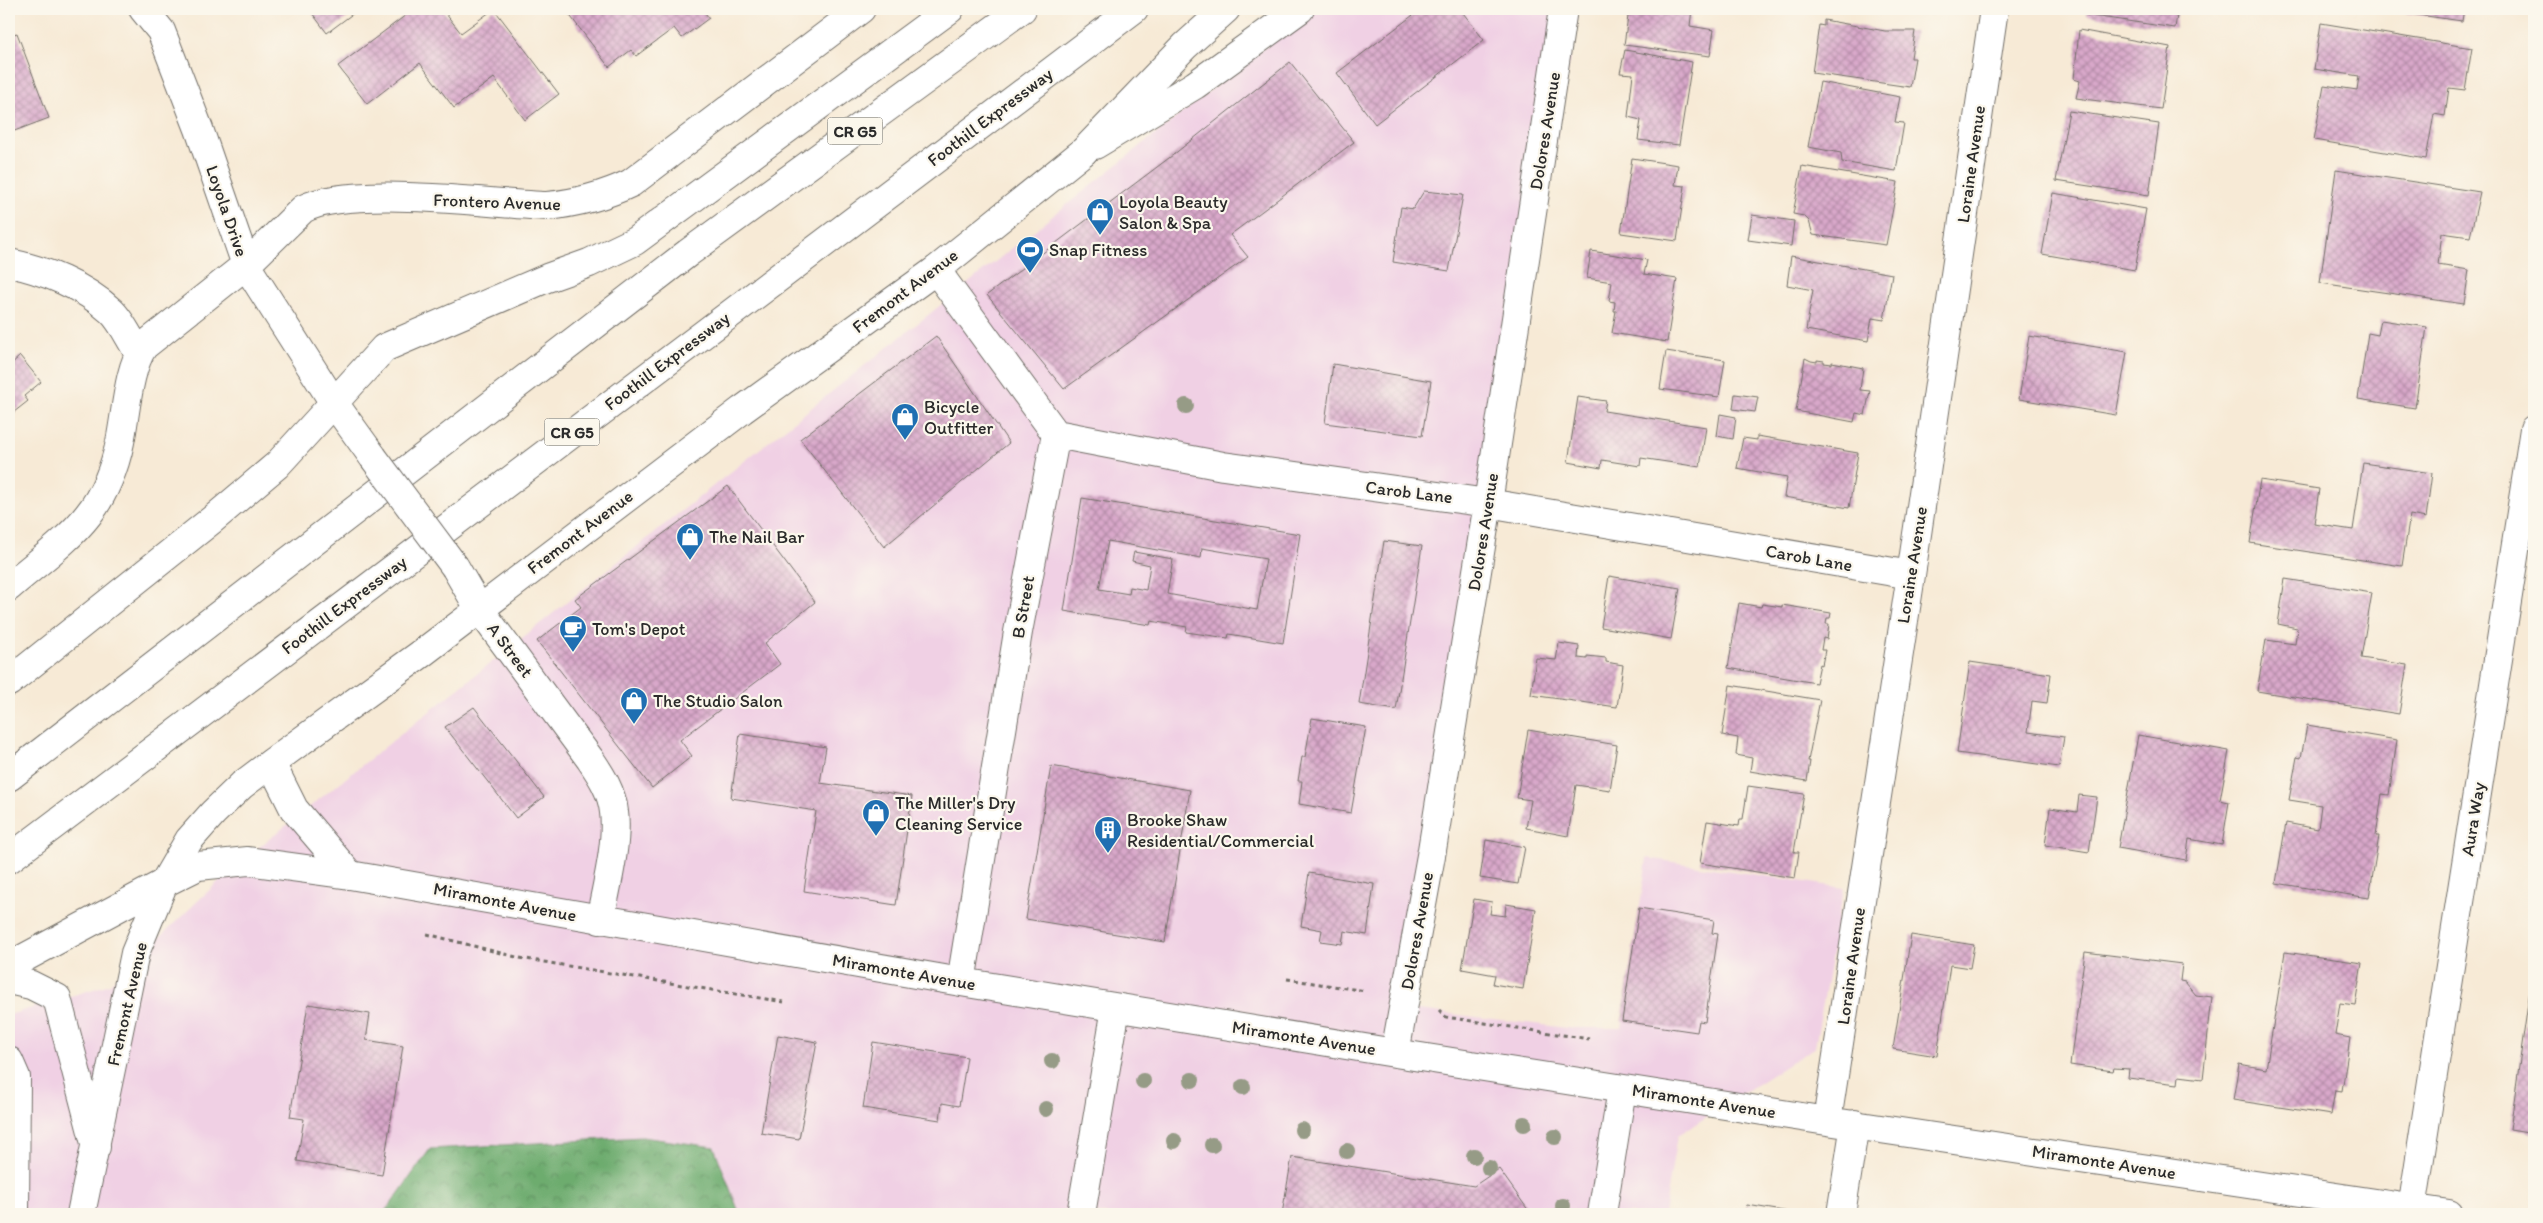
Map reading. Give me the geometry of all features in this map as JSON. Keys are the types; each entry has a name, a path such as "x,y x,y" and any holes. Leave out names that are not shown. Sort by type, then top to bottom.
{"main road":[{"name":"Loyola Drive","path":"143,9 160,20 246,265 334,403"},
{"name":"Frontero Avenue","path":"139,353 154,337 246,265 303,210 312,204 364,197 547,206 573,204 615,190 637,179 862,9"},
{"path":"9,682 270,471 384,348 547,278 589,263 635,241 950,9"},
{"name":"CR G5","path":"9,777 688,253 1022,9"},
{"name":"Foothill Expressway","path":"9,859 1134,9"},
{"path":"1083,152 1186,46 1226,9"},
{"name":"Fremont Avenue","path":"81,1214 135,953 164,883 190,840 213,813 242,785 271,763 480,610 742,410 936,270 1083,152 1195,86 1300,9"},
{"name":"Dolores Avenue","path":"1395,1053 1432,850 1488,503 1563,9"},
{"name":"Loraine Avenue","path":"1826,1121 1911,575 1994,9"},
{"path":"9,263 64,280 112,311 139,353 116,458 105,486 88,515 9,587"},
{"path":"936,270 1056,434"},
{"name":"A Street","path":"334,403 455,567 480,610 603,778 611,797 614,812 611,856 600,920"},
{"name":"Aura Way","path":"2412,1209 2534,429"},
{"name":"Carob Lane","path":"1056,434 1224,466 1488,503 1911,575"},
{"name":"B Street","path":"962,982 1018,632 1056,434"},
{"path":"271,763 294,809 350,875"},
{"name":"Miramonte Avenue","path":"9,966 198,866 248,861 350,875 600,920 1116,1008 1826,1121 1856,1124 2346,1207 2412,1209 2449,1214"},
{"path":"9,980 31,985 57,998 96,1147"},
{"path":"1081,1214 1116,1008"},
{"path":"9,1061 16,1077 15,1214"},
{"path":"1602,1214 1622,1088"},
{"path":"1840,1214 1856,1124"}],"path":[{"path":"427,934 520,958 784,1002"},
{"path":"1287,979 1366,991"},
{"path":"1436,1008 1446,1017 1589,1040"}],"shaded area":[{"path":"1313,9 1578,9 1410,1009 1567,1028 1622,1028 1647,858 1844,888 1815,1047 1677,1136 1664,1214 9,1214 9,1015 110,984 234,867"}],"green space":[{"path":"642,1137 714,1147 739,1212 744,1214 384,1214 430,1149"}],"building":[{"path":"309,9 359,9 327,33"},
{"path":"414,9 442,9 461,33 494,9 559,94 525,120 494,78 454,108 420,63 367,104 338,66"},
{"path":"565,9 702,9 709,18 682,38 674,28 636,56 631,50 609,67"},
{"path":"1421,9 1460,9 1484,40 1375,124 1337,73"},
{"path":"1629,9 1692,9 1690,26 1714,30 1710,56 1624,45"},
{"path":"2087,9 2178,9 2175,28 2086,15"},
{"path":"2376,9 2464,9 2462,21"},
{"path":"1824,20 1885,31 1915,31 1911,58 1915,58 1910,87 1812,73 1819,25 1824,26"},
{"path":"2321,23 2472,48 2465,90 2449,88 2445,116 2434,114 2426,159 2314,140 2324,85 2357,90 2359,76 2314,69"},
{"path":"2079,30 2170,47 2161,109 2076,98 2080,81 2074,79"},
{"path":"17,33 49,118 9,133 9,36"},
{"path":"1625,50 1692,62 1679,145 1638,140 1641,120 1628,117 1633,74 1620,73"},
{"path":"1290,62 1354,142 1230,235 1248,257 1064,389 987,295 1173,155"},
{"path":"1820,82 1900,97 1895,122 1904,123 1896,171 1842,162 1841,153 1808,147"},
{"path":"2069,111 2159,124 2149,195 2056,181"},
{"path":"1632,158 1678,165 1675,185 1685,186 1677,241 1621,233"},
{"path":"1802,166 1898,182 1886,245 1813,235 1809,221 1804,216 1793,214"},
{"path":"2336,170 2480,192 2470,237 2442,233 2438,265 2469,270 2464,304 2320,283"},
{"path":"1424,191 1463,195 1449,271 1393,262 1401,207 1413,209"},
{"path":"2053,193 2146,209 2135,270 2042,254"},
{"path":"1752,215 1794,221 1791,246 1748,240"},
{"path":"1591,251 1647,260 1644,274 1677,279 1667,342 1612,333 1616,311 1614,311 1615,302 1609,301 1612,282 1587,278"},
{"path":"1791,256 1892,274 1884,320 1872,318 1868,341 1806,330 1813,290 1787,285"},
{"path":"2381,320 2427,327 2415,408 2358,399 2368,333 2378,335"},
{"name":"Bicycle Outfitter","path":"936,336 1009,443 884,547 800,439"},
{"path":"2029,336 2127,352 2116,415 2019,399"},
{"path":"1666,351 1725,360 1719,397 1660,389"},
{"path":"20,356 41,382 24,396 28,401 9,416 9,366"},
{"path":"1805,358 1811,361 1824,361 1824,363 1832,364 1832,362 1863,368 1860,390 1870,391 1865,415 1856,413 1854,422 1796,411"},
{"path":"1333,364 1431,381 1422,436 1325,423"},
{"path":"1735,394 1758,397 1755,412 1733,409"},
{"path":"1578,397 1606,401 1604,411 1706,427 1700,467 1641,458 1640,466 1602,460 1601,468 1568,462"},
{"path":"1720,414 1736,417 1733,439 1717,436"},
{"path":"1757,436 1858,453 1849,508 1784,497 1787,477 1737,468 1743,438 1757,440"},
{"path":"2363,463 2432,473 2426,518 2410,515 2402,566 2250,543 2260,480 2319,489 2314,524 2353,530"},
{"path":"728,486 815,602 765,643 780,664 680,740 692,756 652,788 537,641 581,607 575,599"},
{"path":"1082,498 1300,534 1283,643 1229,634 1228,638 1186,632 1187,627 1151,621 1150,625 1064,611","holes":["1108,541 1201,558 1202,548 1266,559 1257,610 1167,594 1173,559 1134,552 1132,561 1150,565 1146,590 1130,587 1129,594 1099,589"]},
{"path":"1384,541 1422,546 1396,710 1359,704"},
{"path":"1609,576 1680,588 1671,639 1601,627"},
{"path":"2285,579 2372,593 2361,658 2407,665 2399,714 2257,691 2266,640 2295,644 2297,628 2278,624"},
{"path":"1739,603 1761,607 1762,604 1782,607 1782,605 1831,613 1830,618 1827,618 1826,624 1829,624 1827,639 1823,638 1821,650 1825,650 1816,683 1728,668"},
{"path":"1559,643 1579,646 1578,658 1587,659 1587,656 1606,658 1606,662 1623,665 1617,707 1531,695 1536,658 1556,660"},
{"path":"1970,662 2051,674 2047,703 2032,701 2028,732 2064,737 2059,767 1957,753"},
{"path":"1730,685 1820,700 1808,761 1810,761 1807,781 1750,771 1752,758 1736,755 1738,738 1722,735"},
{"path":"474,707 544,797 516,818 445,727"},
{"path":"1312,718 1366,727 1351,813 1299,804 1302,781 1298,781 1302,757 1305,757"},
{"path":"2307,725 2397,740 2389,795 2382,794 2376,836 2379,836 2369,898 2276,883 2286,823 2318,829 2321,805 2289,800 2297,757 2301,758"},
{"path":"1528,730 1617,745 1610,790 1576,785 1568,836 1526,828 1531,800 1517,798"},
{"path":"740,734 826,747 820,783 912,796 896,905 804,891 816,811 731,798"},
{"path":"2138,735 2229,751 2220,800 2229,802 2222,845 2189,839 2186,860 2118,848"},
{"name":"Brooke Shaw Residential/Commercial","path":"1051,766 1190,790 1165,942 1026,919"},
{"path":"1748,786 1804,794 1794,852 1799,852 1795,878 1700,863 1707,821 1739,826 1740,819 1743,819"},
{"path":"2079,795 2097,797 2089,852 2045,845 2050,808 2077,812"},
{"path":"1486,840 1525,847 1518,884 1480,878"},
{"path":"1309,873 1374,884 1367,935 1344,931 1342,944 1320,941 1322,930 1301,926"},
{"path":"1474,899 1492,902 1490,914 1505,916 1506,904 1536,909 1523,989 1493,984 1495,975 1462,969"},
{"path":"1639,908 1714,920 1712,933 1718,934 1705,1022 1699,1021 1697,1032 1622,1021"},
{"path":"1911,935 1974,945 1970,968 1950,965 1937,1056 1893,1049"},
{"path":"2085,952 2182,964 2180,981 2185,982 2196,995 2212,997 2203,1079 2179,1076 2178,1084 2128,1078 2129,1069 2114,1068 2113,1071 2070,1065"},
{"path":"2285,952 2362,963 2355,1005 2340,1003 2335,1035 2350,1038 2342,1091 2335,1090 2331,1115 2233,1100 2239,1064 2266,1069"},
{"path":"2534,969 2534,1133 2510,1129"},
{"path":"308,1004 370,1014 366,1040 403,1046 382,1175 297,1161 304,1119 290,1117"},
{"path":"778,1035 817,1042 799,1139 761,1133"},
{"path":"873,1042 967,1057 959,1106 942,1103 940,1120 863,1108"},
{"path":"1292,1157 1474,1186 1499,1169 1531,1214 1282,1214"},
{"path":"1747,1205 1795,1213 1795,1214 1745,1214"}],"place":[{"name":"Loyola Beauty Salon & Spa","path":"1100,236"},
{"name":"Snap Fitness","path":"1030,274"},
{"name":"Bicycle Outfitter","path":"905,441"},
{"name":"The Nail Bar","path":"690,561"},
{"name":"Tom's Depot","path":"573,653"},
{"name":"The Studio Salon","path":"634,725"},
{"name":"The Miller's Dry Cleaning Service","path":"876,837"},
{"name":"Brooke Shaw Residential/Commercial","path":"1108,854"}]}
